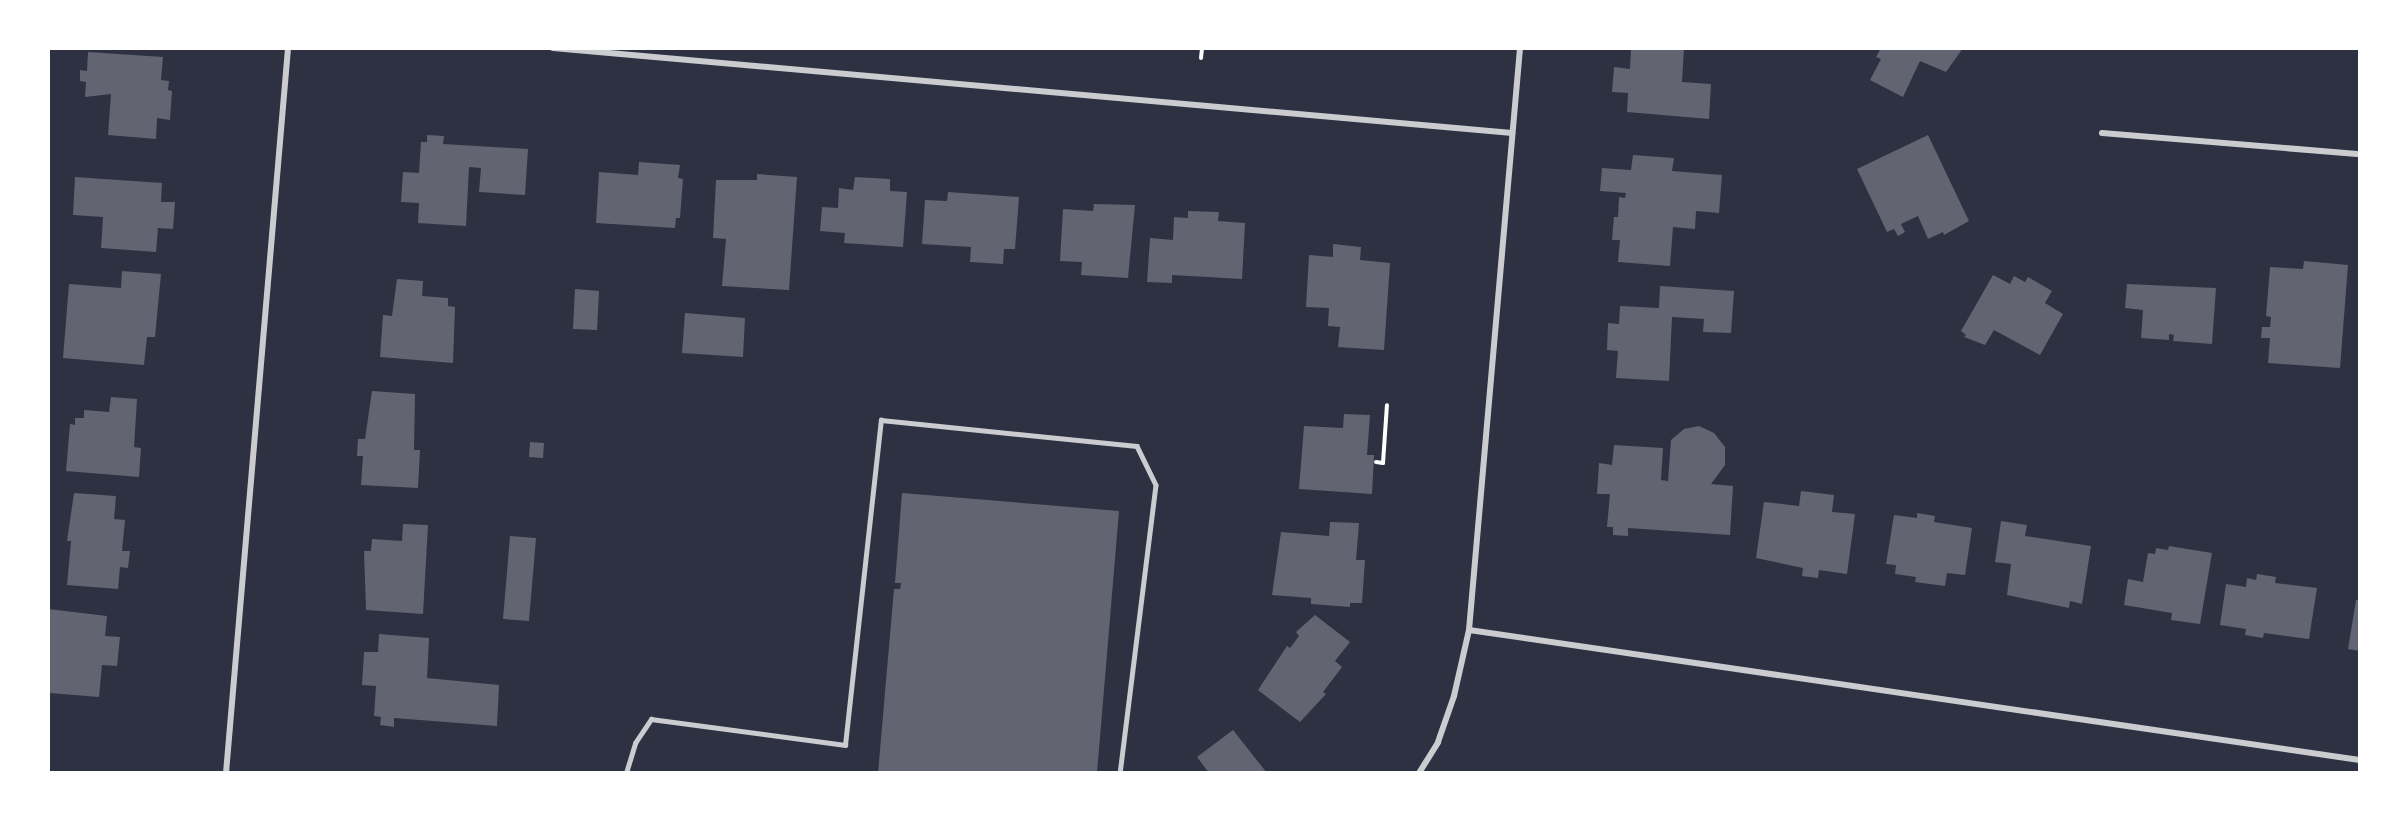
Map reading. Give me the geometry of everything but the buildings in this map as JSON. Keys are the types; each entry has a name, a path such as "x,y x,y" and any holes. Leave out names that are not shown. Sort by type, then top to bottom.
{"street":[{"path":"226,773 288,48"},
{"path":"553,48 1512,133"},
{"path":"1419,773 1438,742 1454,696 1468,630 1520,48"},
{"path":"2102,133 2360,154"},
{"path":"1468,630 2360,760"}],"lane":[{"path":"626,773 634,743 651,719 845,745 881,420 1137,446 1156,485 1120,773"}],"path":[{"path":"1201,58 1202,48"},
{"path":"1376,462 1383,463 1387,405"}]}
